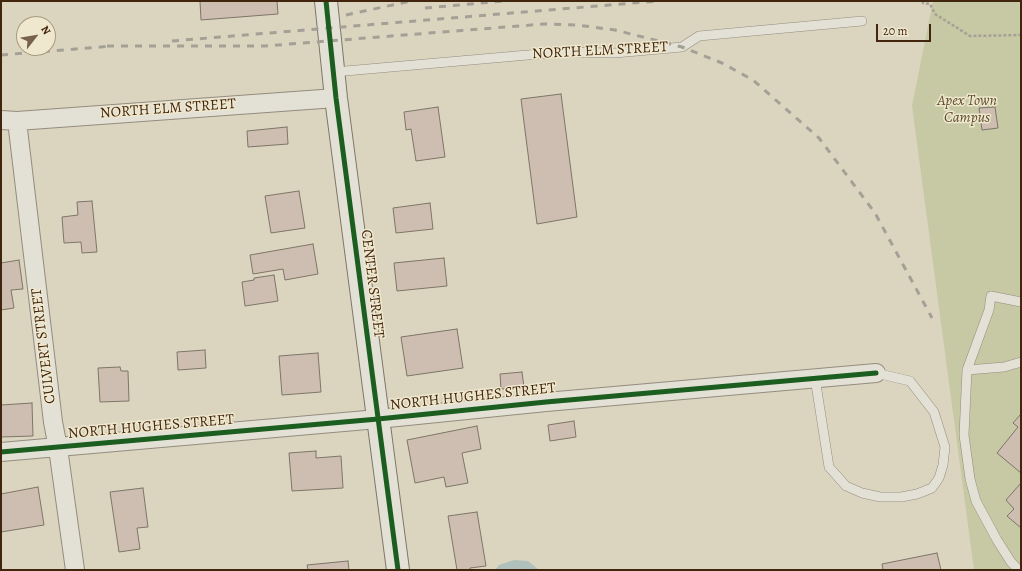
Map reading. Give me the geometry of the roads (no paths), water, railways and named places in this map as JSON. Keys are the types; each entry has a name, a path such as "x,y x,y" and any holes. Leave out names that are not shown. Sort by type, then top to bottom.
{"main road":[{"name":"CENTER STREET","path":"326,1 336,98 398,570"}],"street":[{"name":"NORTH ELM STREET","path":"9,120 336,98"},
{"name":"CULVERT STREET","path":"9,120 75,570"},
{"name":"NORTH HUGHES STREET","path":"1,452 378,419 554,401 876,374"}],"lane":[{"name":"NORTH ELM STREET","path":"334,72 562,52 615,53 682,47 699,36 862,21"},
{"path":"1019,570 1011,562 987,524 976,501 970,479 964,435 967,370 989,310 991,296 1021,302"},
{"path":"967,370 1004,367 1021,362"},
{"path":"815,378 829,467 846,486 862,493 880,497 901,497 917,494 932,488 939,478 946,447 934,412 910,381 876,374"}],"railway":[{"path":"346,15 411,1"},
{"path":"425,8 504,1"},
{"path":"172,41 658,1"},
{"path":"107,46 265,46 544,24 577,25 615,30 682,47 722,63 753,80 819,138 875,213 932,318"},
{"path":"1,55 113,46"}],"park label":[{"name":"Apex Town Campus","path":"967,110"}]}
